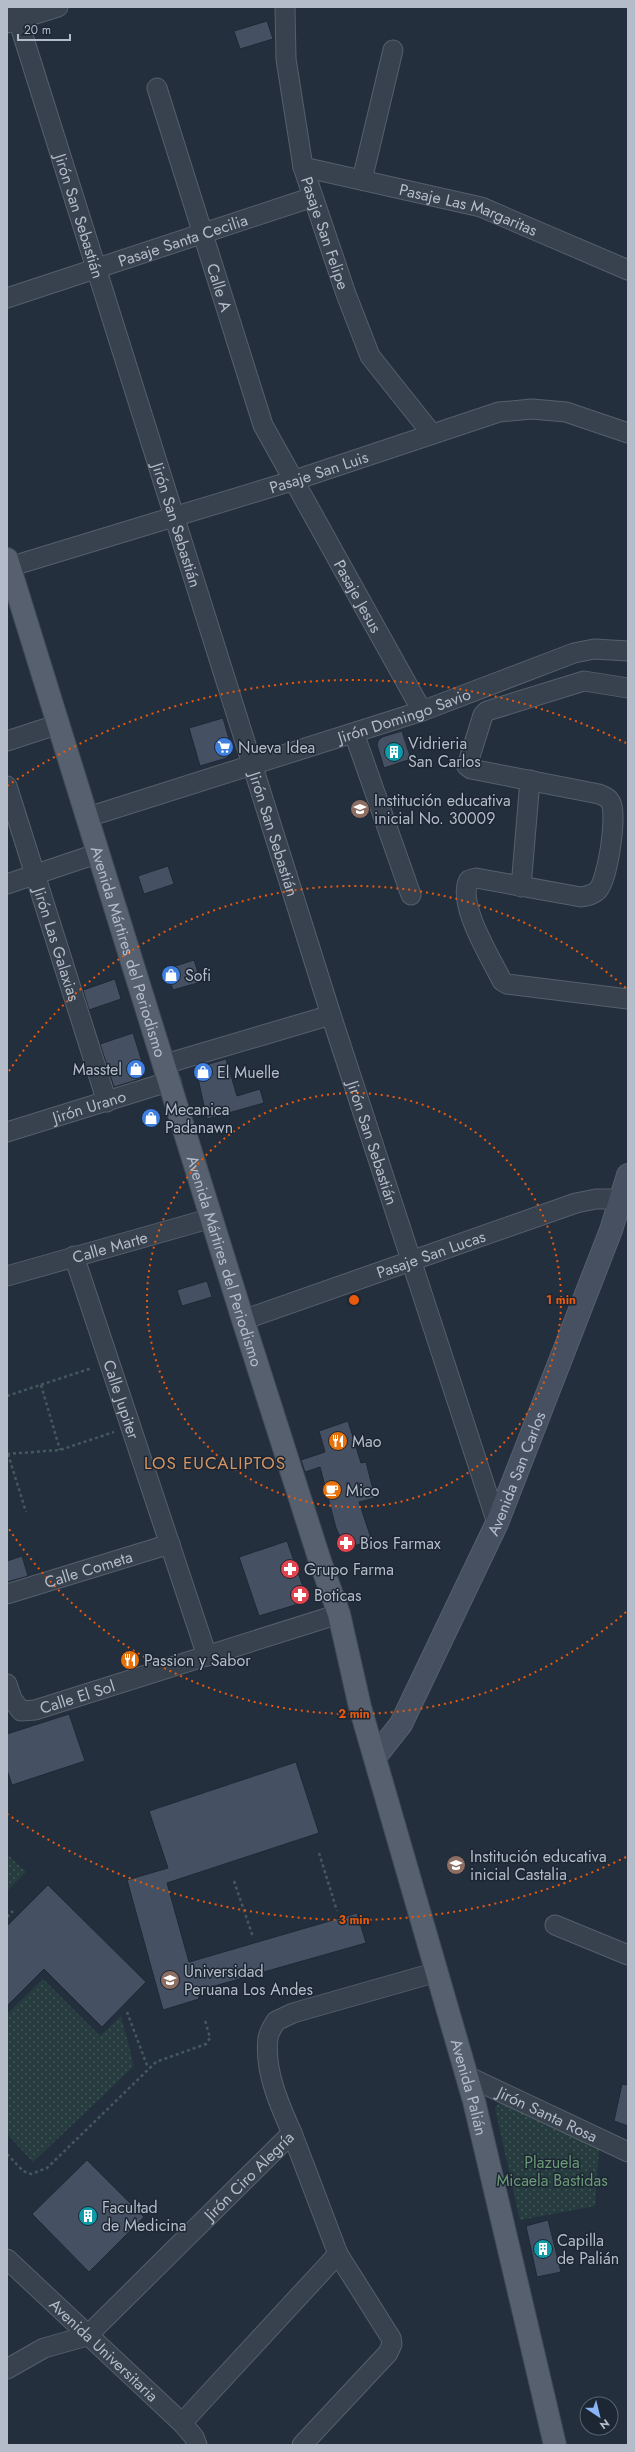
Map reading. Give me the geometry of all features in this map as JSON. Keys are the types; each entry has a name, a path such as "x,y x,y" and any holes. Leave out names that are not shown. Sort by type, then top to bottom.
{"main road":[{"name":"Avenida Mártires del Periodismo","path":"8,563 320,1561 340,1614 360,1707 375,1757"},
{"name":"Avenida San Carlos","path":"375,1757 401,1724 497,1523 608,1237 628,1175"},
{"name":"Avenida Palián","path":"375,1757 467,2076 555,2445"}],"street":[{"path":"13,17 58,7"},
{"name":"Pasaje San Felipe","path":"286,7 286,59 303,167 346,294 370,356 432,434"},
{"name":"Jirón San Sebastián","path":"13,17 97,269 331,1014 497,1523"},
{"path":"362,180 393,50"},
{"name":"Calle A","path":"157,88 263,425 295,480"},
{"name":"Pasaje Las Margaritas","path":"303,167 481,207 628,270"},
{"name":"Pasaje Santa Cecilia","path":"7,298 313,197"},
{"name":"Pasaje San Luis","path":"8,563 175,517 295,480 498,412 532,409 566,412 628,433"},
{"name":"Pasaje Jesus","path":"295,480 422,711"},
{"name":"Jirón Domingo Savio","path":"88,817 422,711 574,653 594,649 628,651"},
{"path":"628,688 584,681 487,711 483,715 467,766 471,769 599,794 606,797 611,804 620,851 602,883 591,895 581,898 476,878 469,880 465,886 466,906 502,981 507,984 628,999"},
{"path":"7,741 59,724"},
{"path":"354,733 411,895"},
{"path":"521,887 530,780"},
{"name":"Jirón Las Galaxias","path":"7,786 107,1102"},
{"path":"7,884 99,853"},
{"name":"Jirón Urano","path":"7,1132 107,1102 168,1073 331,1014"},
{"name":"Pasaje San Lucas","path":"244,1320 576,1203 596,1199 621,1199"},
{"name":"Calle Marte","path":"7,1276 212,1218"},
{"name":"Calle Jupiter","path":"74,1256 207,1656"},
{"name":"Calle Cometa","path":"7,1594 170,1544"},
{"name":"Calle El Sol","path":"7,1684 12,1699 21,1711 35,1710 340,1614"},
{"path":"555,1925 628,1956"},
{"name":"Jirón Ciro Alegría","path":"87,2336 292,2133 277,2098 268,2054 268,2036 276,2021 293,2013 437,1972"},
{"name":"Jirón Santa Rosa","path":"467,2076 628,2152"},
{"path":"292,2133 338,2254 391,2338 392,2344 388,2353 302,2445"},
{"path":"182,2423 338,2254"},
{"name":"Avenida Universitaria","path":"7,2259 87,2336 182,2423 194,2437 197,2445"},
{"path":"7,2369 44,2348 87,2336"}],"path":[{"path":"7,1396 110,1362"},
{"path":"41,1385 60,1450"},
{"path":"26,1512 7,1454 60,1450 131,1426"},
{"path":"319,1852 337,1911"},
{"path":"234,1881 253,1937"},
{"path":"7,1917 13,1912"},
{"path":"127,2012 148,2068"},
{"path":"7,2154 23,2171 31,2174 43,2170 148,2068 161,2059 206,2044 210,2038 205,2020"}],"green space":[{"path":"7,1854 26,1872 7,1891"},
{"path":"43,1979 100,2036 121,2016 134,2066 33,2162 7,2134 7,2014"},
{"name":"Plazuela Micaela Bastidas","path":"502,2100 599,2148 595,2206 520,2220 495,2108"}],"building":[{"path":"267,21 273,39 240,49 234,31"},
{"path":"223,718 232,749 227,758 200,766 189,728"},
{"name":"Vidrieria San Carlos","path":"402,731 411,759 384,768 377,745 378,741 382,737"},
{"path":"168,866 174,884 144,894 138,876"},
{"path":"194,960 201,982 173,990 166,969"},
{"path":"115,979 121,999 89,1010 83,990"},
{"path":"133,1033 145,1071 140,1079 114,1087 100,1044"},
{"path":"226,1059 237,1096 260,1089 264,1103 207,1119 197,1074 202,1066"},
{"path":"207,1281 212,1297 182,1306 177,1290"},
{"path":"348,1421 361,1463 366,1462 375,1498 359,1502 372,1541 345,1548 336,1528 320,1467 305,1472 301,1460 325,1452 319,1431"},
{"path":"287,1541 308,1601 259,1616 239,1557"},
{"path":"22,1556 28,1576 7,1582 7,1561"},
{"path":"69,1714 85,1761 12,1785 7,1770 7,1734"},
{"path":"296,1762 319,1833 167,1883 189,1962 357,1913 366,1943 197,1991 199,1999 163,2010 127,1880 168,1868 149,1811"},
{"path":"48,1885 146,1982 102,2027 44,1969 7,2006 7,1926"},
{"path":"622,2084 628,2085 628,2126 614,2121"},
{"name":"Facultad de Medicina","path":"87,2160 144,2217 89,2272 32,2214"},
{"name":"Capilla de Palián","path":"548,2220 561,2272 537,2277 526,2226"}],"place":[{"name":"Nueva Idea","path":"224,747"},
{"name":"Vidrieria San Carlos","path":"394,752"},
{"name":"Institución educativa inicial No. 30009","path":"360,809"},
{"name":"Sofi","path":"171,975"},
{"name":"Masstel","path":"136,1069"},
{"name":"El Muelle","path":"203,1072"},
{"name":"Mecanica Padanawn","path":"151,1118"},
{"name":"Mao","path":"338,1441"},
{"name":"Mico","path":"332,1490"},
{"name":"Bios Farmax","path":"346,1543"},
{"name":"Grupo Farma","path":"290,1569"},
{"name":"Boticas","path":"300,1595"},
{"name":"Passion y Sabor","path":"130,1660"},
{"name":"Institución educativa inicial Castalia","path":"456,1865"},
{"name":"Universidad Peruana Los Andes","path":"170,1980"},
{"name":"Facultad de Medicina","path":"88,2216"},
{"name":"Capilla de Palián","path":"543,2249"}],"district":[{"name":"LOS EUCALIPTOS","path":"215,1463"}]}
